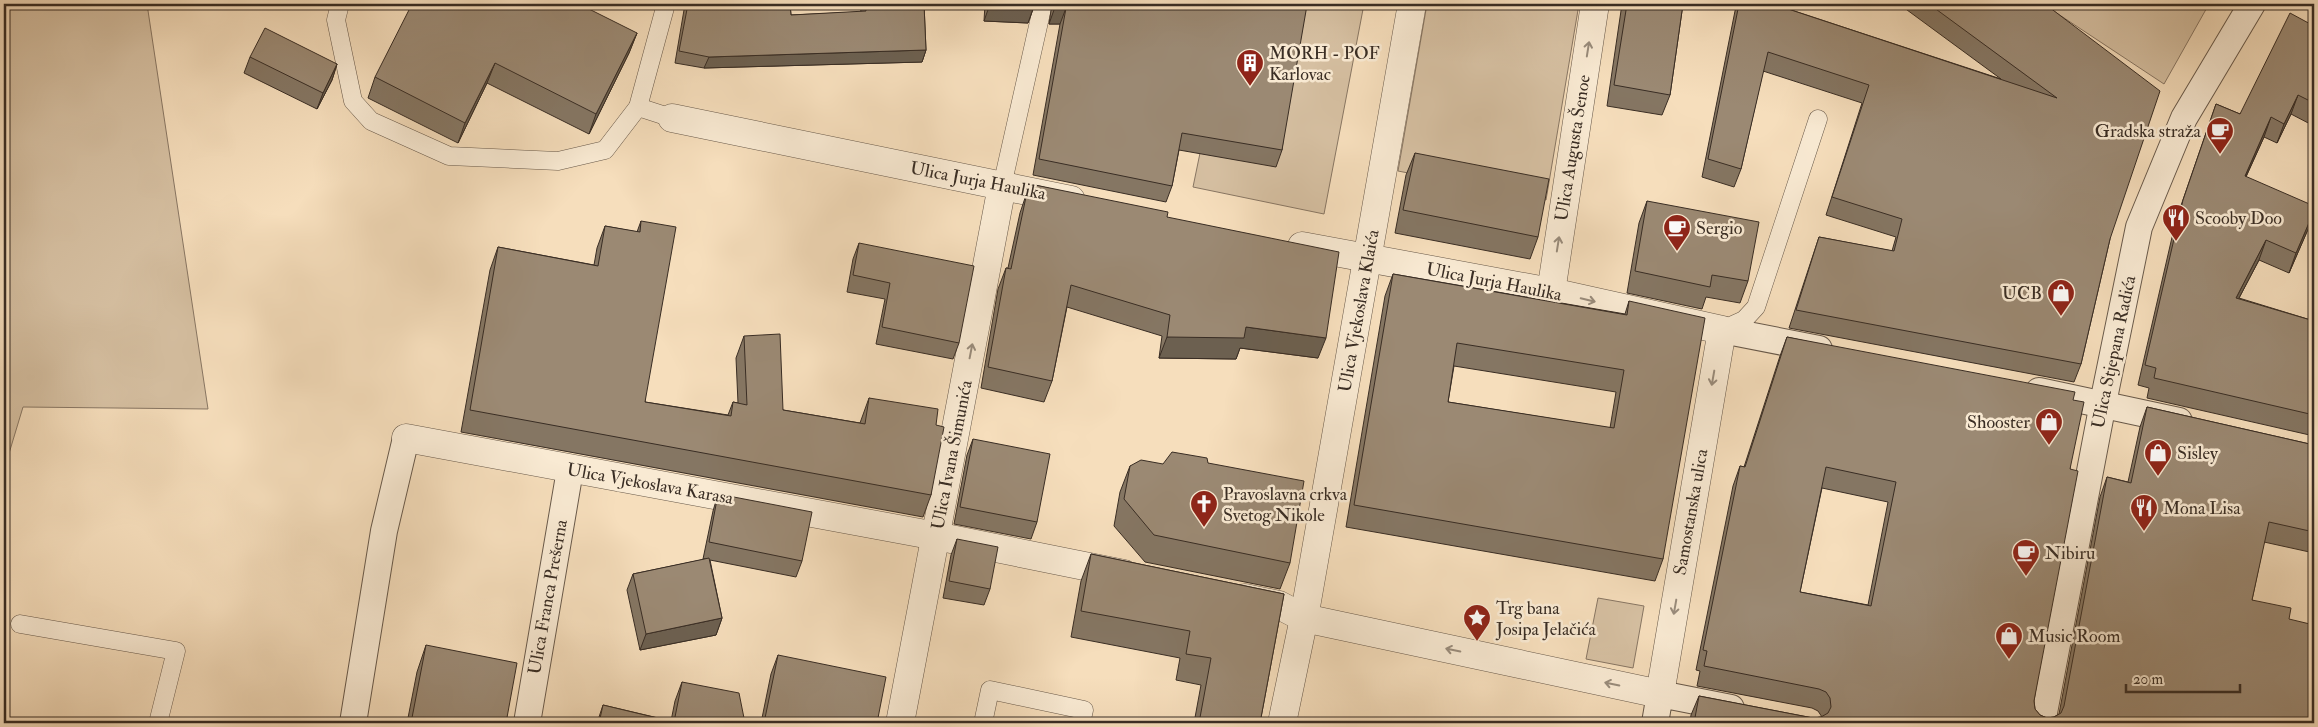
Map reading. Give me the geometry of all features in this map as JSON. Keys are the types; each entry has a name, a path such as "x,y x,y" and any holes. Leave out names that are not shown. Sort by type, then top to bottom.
{"street":[{"name":"Ulica Vjekoslava Klaića","path":"1304,618 1412,4"},
{"name":"Ulica Augusta Šenoe","path":"1551,292 1595,4"},
{"name":"Ulica Stjepana Radića","path":"2042,723 2102,403 2139,227 2184,118 2252,4"},
{"name":"Ulica Jurja Haulika","path":"672,118 1099,205"},
{"name":"Ulica Ivana Šimunića","path":"900,723 1002,186"},
{"name":"Ulica Jurja Haulika","path":"1281,242 1551,292 1722,330 1839,353"},
{"name":"Samostanska ulica","path":"1660,694 1722,330"},
{"path":"2015,386 2199,425"},
{"path":"353,723 384,531 406,438"},
{"name":"Ulica Vjekoslava Karasa","path":"406,438 570,470 936,536 1152,579"},
{"name":"Ulica Franca Prešerna","path":"527,723 570,470"},
{"path":"1220,593 1279,605 1304,618 1753,712"},
{"path":"1282,723 1304,618"},
{"path":"1655,723 1660,694"}],"lane":[{"path":"340,4 336,20 353,101 371,121 449,156 558,161 605,150 638,108 666,4"},
{"path":"1002,186 1043,4"},
{"path":"638,108 672,118"},
{"path":"1722,330 1744,320 1756,307 1818,119"},
{"path":"20,624 176,651 158,723"},
{"path":"983,723 990,690 1084,710 1082,723"}],"shaded area":[{"path":"4,4 147,4 208,409 23,407 4,470"},
{"path":"1225,4 1364,4 1324,214 1193,187 1200,153 1276,166"},
{"path":"1427,4 1579,4 1546,200 1398,171"},
{"path":"2043,4 2209,4 2164,84"},
{"path":"1598,598 1644,606 1633,668 1586,659"}],"building":[{"path":"412,4 579,4 637,33 596,114 495,63 465,123 375,77"},
{"path":"688,4 790,4 791,15 866,11 865,4 924,4 926,50 709,57 679,51"},
{"path":"990,4 1035,4 1034,6"},
{"path":"1056,4 1307,5 1282,150 1182,133 1172,186 1039,159 1066,8 1055,7"},
{"path":"1627,4 1683,4 1670,95 1614,85"},
{"path":"1739,4 1773,4 2057,98 1929,4 2045,4 2160,91 2110,239 2081,364 1796,310 1819,237 1894,251 1902,219 1832,197 1869,85 1768,52 1741,169 1708,159"},
{"path":"2290,13 2314,26 2314,103 2298,95 2284,124 2271,117 2245,176 2314,206 2314,211 2296,253 2266,240 2236,298 2314,321 2314,415 2154,378 2156,368 2145,365 2183,200 2216,104 2240,114"},
{"path":"265,28 337,64 323,93 250,57"},
{"path":"1415,153 1549,179 1538,237 1403,210"},
{"path":"1035,185 1168,212 1167,217 1339,252 1326,338 1246,327 1244,338 1167,337 1170,315 1071,285 1052,381 988,367 1006,268 1011,269 1027,192 1034,193"},
{"path":"1647,201 1759,222 1748,281 1712,275 1710,287 1635,271"},
{"path":"641,221 676,227 645,402 731,416 733,402 747,405 744,336 780,334 783,410 865,424 869,398 938,409 936,425 944,427 931,495 470,410 498,247 598,266 605,226 640,232"},
{"path":"859,243 974,266 959,343 882,327 890,283 853,275"},
{"path":"1393,274 1627,315 1629,301 1705,318 1663,559 1354,505","holes":["1457,343 1624,370 1614,428 1448,402"]},
{"path":"1787,337 2075,392 2073,400 2084,402 2070,469 2078,471 2034,701 2035,709 2040,715 2047,718 2061,713 2064,706 2107,477 2131,483 2147,407 2314,445 2314,532 2269,522 2252,600 2291,608 2289,619 2314,625 2314,723 1694,723 1699,696 1813,718 1821,717 1828,713 1831,707 1830,698 1826,692 1819,689 1704,666 1707,651 1703,650 1740,466 1745,467","holes":["1826,467 1896,482 1871,606 1800,592"]},
{"path":"973,439 1050,454 1037,522 960,507"},
{"name":"Pravoslavna crkva Svetog Nikole","path":"1172,452 1207,458 1208,463 1304,481 1290,563 1154,535 1124,499 1130,466 1141,460 1163,464"},
{"path":"718,494 812,512 802,561 709,542"},
{"path":"957,539 998,547 990,589 949,581"},
{"path":"1091,554 1284,594 1260,723 1199,723 1211,658 1186,654 1190,631 1081,611"},
{"path":"709,558 722,618 646,634 633,574"},
{"path":"426,645 517,663 506,723 411,723"},
{"path":"778,655 886,677 877,723 764,723"},
{"path":"682,682 739,693 745,723 599,723 603,705 674,722"}],"place":[{"name":"MORH - POF Karlovac","path":"1250,87"},
{"name":"Gradska straža","path":"2220,155"},
{"name":"Scooby Doo","path":"2176,242"},
{"name":"Sergio","path":"1677,252"},
{"name":"UCB","path":"2061,317"},
{"name":"Shooster","path":"2049,446"},
{"name":"Sisley","path":"2158,477"},
{"name":"Pravoslavna crkva Svetog Nikole","path":"1204,528"},
{"name":"Mona Lisa","path":"2144,532"},
{"name":"Nibiru","path":"2026,577"},
{"name":"Trg bana Josipa Jelačića","path":"1477,642"},
{"name":"Music Room","path":"2009,660"}]}
